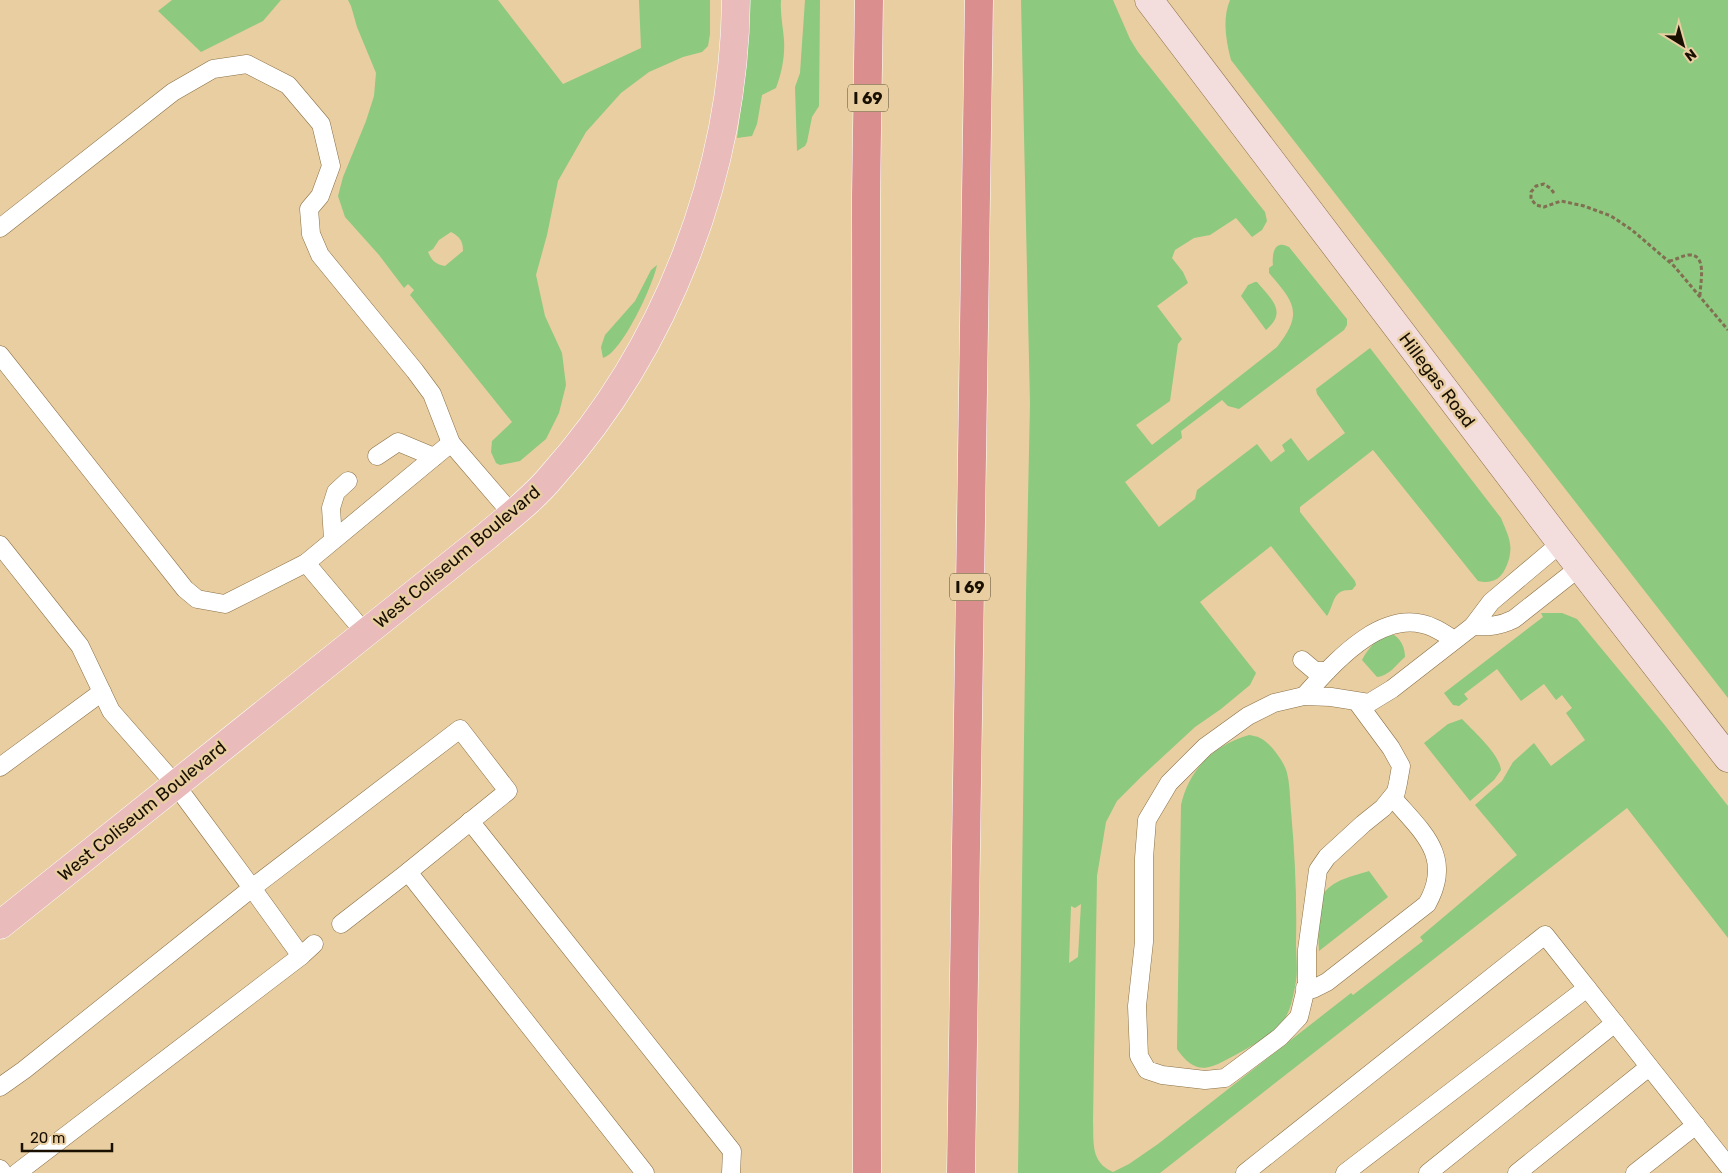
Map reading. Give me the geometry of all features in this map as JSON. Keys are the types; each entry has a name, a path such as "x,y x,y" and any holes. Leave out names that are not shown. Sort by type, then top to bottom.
{"highway":[{"name":"I 69","path":"867,1170 866,196 869,0"},
{"name":"I 69","path":"960,1173 979,0"}],"main road":[{"name":"West Coliseum Boulevard","path":"4,914 176,784 488,535 552,477 610,400 648,339 674,285 698,224 716,162 731,74 736,0"},
{"name":"Hillegas Road","path":"1149,0 1561,543 1728,758"}],"lane":[{"path":"0,228 173,92 213,69 247,64 288,85 321,124 331,166 320,196 309,209 311,234 320,255 415,371 432,394 451,443 512,514"},
{"path":"0,355 185,589 197,600 225,604 306,563 451,443"},
{"path":"377,456 398,442 434,457"},
{"path":"334,540 331,508 336,492 348,481"},
{"path":"1357,702 1391,748 1401,766 1396,792 1383,808 1327,857 1318,870 1307,950 1306,988 1299,1018 1280,1037 1225,1078 1205,1080 1162,1074 1148,1070 1139,1056 1137,1006 1144,942 1144,858 1147,820 1169,783 1205,746 1248,716 1274,703 1304,696 1331,697 1369,703 1392,689 1473,626 1491,602 1561,543"},
{"path":"0,544 80,646 111,711 176,784 301,956"},
{"path":"306,563 365,633"},
{"path":"1473,626 1489,627 1514,619 1580,567"},
{"path":"1304,696 1327,671 1374,632 1394,624 1413,623 1433,627 1454,640"},
{"path":"1302,660 1315,671 1327,671"},
{"path":"0,767 102,692"},
{"path":"0,1087 24,1070 252,888 460,729 508,791 341,924"},
{"path":"1306,988 1313,988 1335,976 1427,904 1435,890 1438,870 1434,849 1425,835 1392,797"},
{"path":"470,821 732,1151 731,1173"},
{"path":"408,872 644,1173"},
{"path":"1245,1173 1545,935 1728,1166"},
{"path":"17,1173 301,956 314,944"},
{"path":"1345,1173 1587,988"},
{"path":"1428,1173 1615,1023"},
{"path":"1517,1173 1649,1067"},
{"path":"1634,1173 1696,1126"},
{"path":"0,1169 3,1173"}],"path":[{"path":"1554,193 1544,184 1536,186 1531,192 1531,199 1536,205 1544,207 1561,201 1584,206 1612,216 1669,261 1728,330"},
{"path":"1669,261 1682,256 1692,255 1698,258 1702,264 1700,296"}],"green space":[{"path":"172,0 281,0 263,21 201,52 158,11"},
{"path":"348,0 498,0 563,84 641,48 639,0 710,0 708,46 702,52 683,57 649,72 621,93 586,132 558,181 547,235 536,275 545,316 562,353 566,385 559,413 546,439 520,461 500,465 496,463 491,452 492,441 512,422 410,295 414,290 408,284 404,288 379,255 345,217 338,196 343,177 374,96 376,73 357,27","holes":["451,232 462,242 463,251 445,266 432,260 428,252 433,249 439,240"]},
{"path":"749,0 781,0 784,52 776,88 762,95 757,124 752,136 737,138 746,70"},
{"path":"805,0 820,0 819,106 812,117 807,142 805,146 797,151 795,87 800,73"},
{"path":"1021,0 1113,0 1130,39 1138,52 1265,212 1267,221 1262,230 1252,237 1236,218 1210,235 1194,238 1175,250 1172,258 1183,272 1188,283 1157,306 1182,339 1178,344 1170,401 1136,425 1152,445 1277,347 1291,325 1293,316 1290,300 1269,273 1269,268 1273,265 1274,253 1278,246 1289,247 1347,319 1347,325 1344,330 1239,409 1228,406 1222,400 1181,431 1182,438 1125,482 1159,527 1195,499 1197,490 1257,444 1271,462 1285,451 1282,445 1291,438 1308,461 1345,433 1317,394 1316,389 1370,348 1501,518 1508,534 1510,546 1509,559 1502,574 1490,582 1478,581 1373,450 1300,507 1300,512 1355,581 1356,585 1352,590 1346,590 1337,594 1327,616 1271,546 1200,602 1256,673 1250,685 1195,727 1142,776 1117,801 1106,822 1097,876 1093,1121 1095,1151 1100,1163 1106,1168 1113,1172 1129,1164 1158,1144 1351,993 1353,995 1423,941 1420,937 1517,855 1475,805 1502,781 1513,762 1534,743 1551,766 1585,740 1566,713 1572,708 1562,695 1556,700 1544,684 1521,701 1497,669 1464,694 1468,699 1459,706 1453,705 1444,693 1543,617 1541,613 1562,613 1577,619 1663,723 1728,806 1728,938 1627,808 1160,1173 1018,1173 1030,404","holes":["1081,904 1078,957 1069,963 1071,906 1075,908"]},
{"path":"1230,0 1728,0 1728,698 1231,60 1226,38 1225,22"},
{"path":"657,265 650,287 636,317 619,344 611,353 603,358 601,347 605,335 635,301 651,270"},
{"path":"1255,282 1272,300 1277,311 1273,323 1266,330 1241,296 1248,285"},
{"path":"1392,634 1402,644 1405,657 1389,672 1377,677 1362,660 1374,643"},
{"path":"1462,719 1491,750 1501,770 1494,780 1470,801 1424,743 1448,724"},
{"path":"1249,735 1259,737 1272,748 1286,769 1288,778 1295,877 1296,981 1292,1002 1278,1027 1264,1038 1216,1065 1203,1068 1192,1065 1177,1049 1181,805 1190,780 1205,760 1225,745"},
{"path":"1369,871 1388,897 1319,951 1318,930 1323,895 1337,882"}]}
